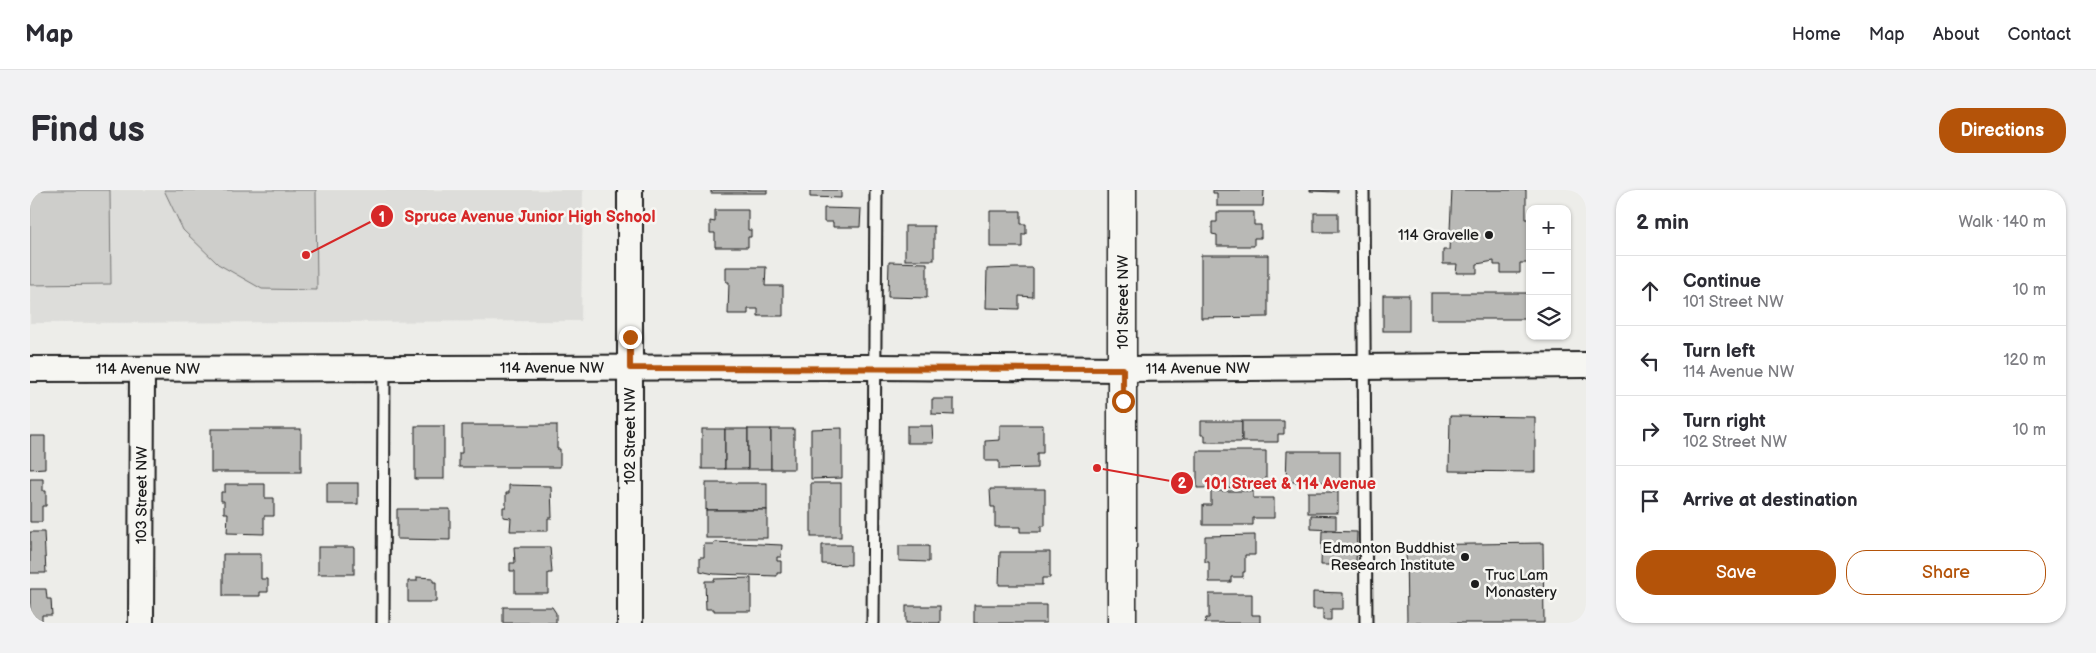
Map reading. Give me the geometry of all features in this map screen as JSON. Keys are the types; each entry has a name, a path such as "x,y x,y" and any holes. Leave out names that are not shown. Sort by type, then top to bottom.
{"street":[{"name":"102 Street NW","path":"630,190 630,623"},
{"name":"101 Street NW","path":"1122,190 1122,623"},
{"name":"114 Avenue NW","path":"30,369 876,367 1123,369 1586,365"},
{"name":"103 Street NW","path":"141,623 142,369"}],"lane":[{"path":"873,623 876,190"},
{"path":"1363,190 1366,623"},
{"path":"384,369 384,623"}],"shaded area":[{"path":"30,190 583,190 581,321 30,323"},
{"path":"30,190 110,190 111,284 30,285"},
{"path":"164,190 316,190 317,290 262,289 218,264 183,230"}],"building":[{"path":"711,190 767,190 767,193 711,193"},
{"path":"810,190 841,190 841,198 810,197"},
{"path":"1213,190 1264,190 1263,206 1217,206 1217,193 1213,193"},
{"path":"1338,190 1338,192 1310,191"},
{"name":"114 Gravelle","path":"1452,190 1526,190 1526,263 1520,263 1520,273 1501,273 1501,265 1494,265 1494,261 1477,264 1477,273 1456,273 1457,264 1443,264 1443,250 1449,250"},
{"path":"824,208 861,209 860,227 833,227 833,222 824,222"},
{"path":"715,210 748,210 748,230 751,230 751,237 748,237 748,247 715,247 715,233 710,233 710,221 715,222"},
{"path":"990,211 1021,211 1021,224 1026,224 1026,234 1022,234 1022,247 990,247"},
{"path":"1217,212 1254,212 1254,225 1261,225 1261,238 1254,238 1254,246 1217,246 1217,235 1212,234 1212,222 1217,222"},
{"path":"1314,213 1338,213 1338,232 1314,232"},
{"path":"905,226 934,226 934,260 905,260"},
{"path":"1201,255 1268,255 1268,317 1201,318"},
{"path":"889,262 927,263 927,298 888,297"},
{"path":"726,267 766,267 765,286 783,286 783,316 758,316 758,309 748,309 748,314 728,314 729,282 726,282"},
{"path":"1033,268 1033,297 1019,296 1019,309 986,308 987,269"},
{"path":"1431,293 1526,293 1526,319 1431,319"},
{"path":"1383,295 1409,295 1409,331 1383,331"},
{"path":"932,399 954,399 954,415 932,414"},
{"path":"1450,416 1535,417 1535,472 1449,471"},
{"path":"1201,421 1242,421 1242,442 1205,442 1205,435 1201,435"},
{"path":"1242,421 1284,421 1284,434 1278,434 1278,442 1242,442"},
{"path":"462,425 557,425 557,449 560,449 560,467 459,467 459,453 462,453"},
{"path":"1000,425 1043,425 1043,453 1037,453 1037,468 999,469 999,461 985,461 985,441 1000,440"},
{"path":"415,426 444,426 444,479 415,479"},
{"path":"907,426 932,426 933,443 907,443"},
{"path":"842,428 842,478 811,479 811,429"},
{"path":"211,429 301,429 301,472 211,472"},
{"path":"702,429 725,429 725,469 702,469"},
{"path":"725,429 748,429 748,469 725,469"},
{"path":"748,429 771,429 771,469 748,469"},
{"path":"771,429 794,429 794,469 771,469"},
{"path":"30,436 45,436 45,468 30,469"},
{"path":"1197,451 1266,451 1266,487 1197,488"},
{"path":"1287,451 1340,451 1340,482 1286,482"},
{"path":"30,479 43,479 43,491 46,491 46,506 42,506 42,522 30,522"},
{"path":"327,483 358,483 358,504 327,504"},
{"path":"706,483 767,483 767,510 706,510"},
{"path":"811,483 841,483 841,537 811,537"},
{"path":"225,484 265,484 265,498 274,498 274,516 264,516 264,534 227,533 228,513 224,513 224,501 221,501 221,492 225,492"},
{"path":"509,485 551,486 552,518 548,518 548,531 510,531 511,518 503,517 503,507 506,507 506,493 509,493"},
{"path":"990,489 1045,489 1045,526 1041,526 1041,532 1020,532 1020,527 995,527 995,507 991,507"},
{"path":"1211,491 1253,491 1253,498 1274,498 1274,518 1253,518 1253,525 1203,525 1203,505 1211,505"},
{"path":"1308,492 1338,492 1338,513 1308,513"},
{"path":"397,509 450,509 450,540 397,539"},
{"path":"706,510 767,510 767,538 706,538"},
{"path":"1311,515 1336,516 1336,530 1311,529"},
{"path":"1322,531 1357,532 1356,565 1321,565"},
{"path":"30,532 44,532 46,573 30,573"},
{"path":"1255,535 1255,555 1245,555 1245,572 1243,572 1243,577 1231,577 1231,582 1209,582 1209,562 1205,562 1205,536"},
{"path":"714,542 782,545 781,557 777,557 777,561 781,561 781,573 777,573 777,576 714,574 700,571 700,557 704,557 704,544 714,544"},
{"name":"Truc Lam Monastery","path":"1543,543 1544,623 1407,623 1406,545"},
{"path":"822,545 851,545 851,565 822,564"},
{"path":"899,546 929,546 929,562 899,561"},
{"path":"318,547 354,547 354,574 318,574"},
{"path":"514,547 550,547 552,573 548,573 548,593 515,593 515,571 510,571 510,563 515,563"},
{"path":"1000,552 1050,552 1050,578 1042,578 1042,585 999,585"},
{"path":"223,554 261,554 261,579 268,579 268,592 260,592 260,596 223,596"},
{"path":"417,577 433,578 433,582 436,582 436,602 408,602 408,581 417,581"},
{"path":"751,578 751,611 714,611 714,609 706,609 705,581"},
{"path":"30,589 46,589 47,599 51,599 52,615 42,615 42,623 30,623"},
{"path":"1313,592 1343,593 1343,609 1331,609 1331,620 1323,620 1323,609 1313,609"},
{"path":"1209,594 1252,594 1252,615 1260,615 1260,623 1205,623 1206,618 1209,618"},
{"path":"974,605 1046,605 1046,623 974,623"},
{"path":"906,606 940,606 940,623 906,623"},
{"path":"503,607 552,607 556,613 556,623 503,623"}],"place":[{"name":"114 Gravelle","path":"1489,235"},
{"name":"Spruce Avenue Junior High School","path":"306,255"},
{"name":"101 Street & 114 Avenue","path":"1097,468"},
{"name":"Edmonton Buddhist Research Institute","path":"1465,557"},
{"name":"Truc Lam Monastery","path":"1475,584"}],"route":[{"path":"630,337 630,368 1123,369 1123,401"}]}
